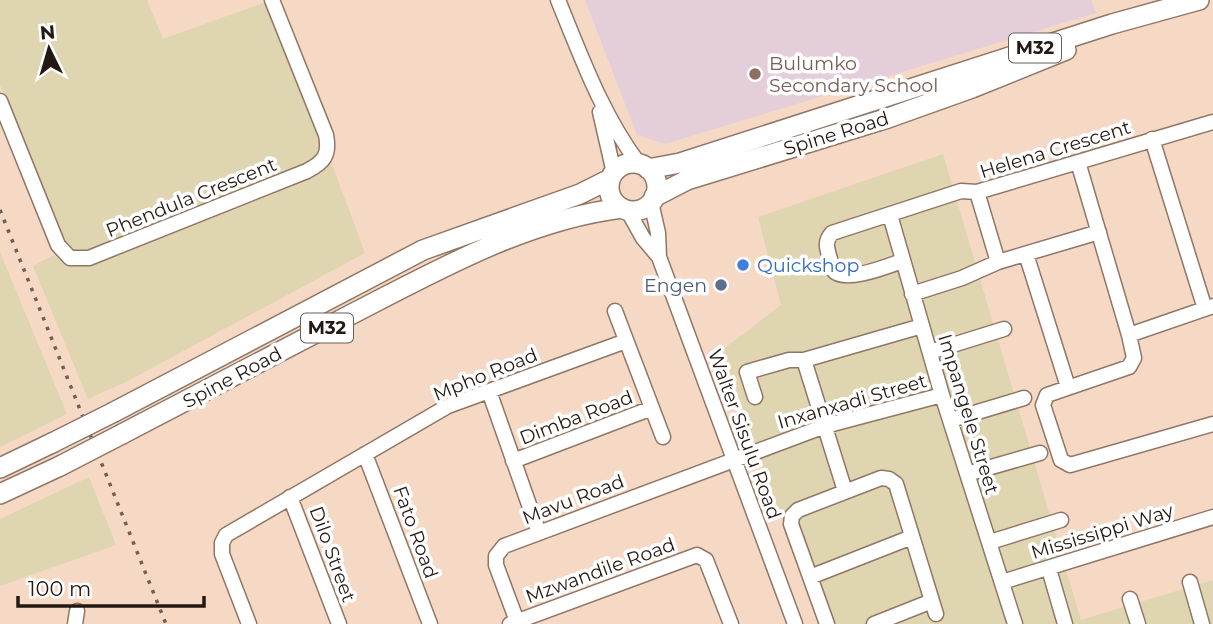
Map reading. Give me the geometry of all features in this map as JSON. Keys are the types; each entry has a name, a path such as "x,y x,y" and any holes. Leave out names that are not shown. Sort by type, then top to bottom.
{"main road":[{"name":"Spine Road","path":"0,468 114,412 423,250 580,194 612,176 625,165 643,167 680,163 1112,24 1199,0"},
{"name":"Spine Road","path":"0,494 60,466 444,267 561,220 587,213 641,209 687,180 888,118 972,88 1174,8"},
{"path":"643,167 656,182 653,200"},
{"path":"612,176 610,196 625,210"}],"street":[{"name":"Phendula Crescent","path":"0,102 58,246 70,258 89,258 307,171 324,160 327,154 326,135 272,0"},
{"path":"558,0 593,83 620,137 643,167"},
{"path":"593,83 612,176"},
{"name":"Helena Crescent","path":"998,262 977,192 1213,121"},
{"path":"1129,335 1209,307 1152,139"},
{"path":"1078,162 1134,358 1129,367 1047,395 1043,405 1061,460 1070,465 1213,424"},
{"path":"902,261 852,276 841,275 833,270 826,247 827,239 832,233 961,191 977,192"},
{"name":"Walter Sisulu Road","path":"653,200 659,257 795,624"},
{"name":"Walter Sisulu Road","path":"625,210 659,257"},
{"name":"Impangele Street","path":"890,215 942,395 1015,624"},
{"path":"912,294 962,278 998,262 1099,232"},
{"path":"1026,254 1068,387"},
{"path":"615,311 663,437"},
{"path":"755,397 747,372 789,360 804,360 922,326"},
{"path":"930,352 1004,329"},
{"name":"Mpho Road","path":"249,624 222,554 222,543 226,535 448,406 626,341"},
{"path":"804,360 845,491"},
{"path":"489,391 539,533"},
{"name":"Inxanxadi Street","path":"734,460 825,426 942,395"},
{"path":"951,420 1024,398"},
{"name":"Dimba Road","path":"513,461 652,408"},
{"path":"968,474 1040,453"},
{"name":"Fato Road","path":"365,454 430,624"},
{"name":"Mavu Road","path":"515,623 496,565 496,556 504,546 734,460"},
{"path":"827,624 791,524 792,516 798,510 881,478 889,479 895,484 934,608 874,624"},
{"name":"Dilo Street","path":"290,497 339,624"},
{"name":"Mississippi Way","path":"1002,582 1213,517"},
{"path":"990,542 1061,520"},
{"path":"810,576 912,537"},
{"name":"Mzwandile Road","path":"515,623 697,555 703,556 728,623"},
{"path":"1049,569 1065,624"},
{"path":"1190,582 1202,624"},
{"path":"1130,599 1138,624"}],"shaded area":[{"name":"Bulumko Secondary School","path":"585,0 1091,0 1096,13 665,144 637,135"}],"sand":[{"path":"0,0 147,0 163,39 266,2 319,134 319,153 311,163 94,251 74,252 66,248 0,85"},
{"path":"943,154 1081,620 1213,580 1213,624 819,624 722,350 781,305 758,217"},
{"path":"331,162 365,253 126,382 88,399 33,266 54,255 65,264 96,264 319,173"},
{"path":"0,252 67,414 0,447"},
{"path":"89,477 116,545 0,586 0,519"}],"railway":[{"path":"0,210 166,624"}],"place":[{"name":"Bulumko Secondary School","path":"755,74"},
{"name":"Quickshop","path":"743,265"},
{"name":"Engen","path":"721,285"}]}
